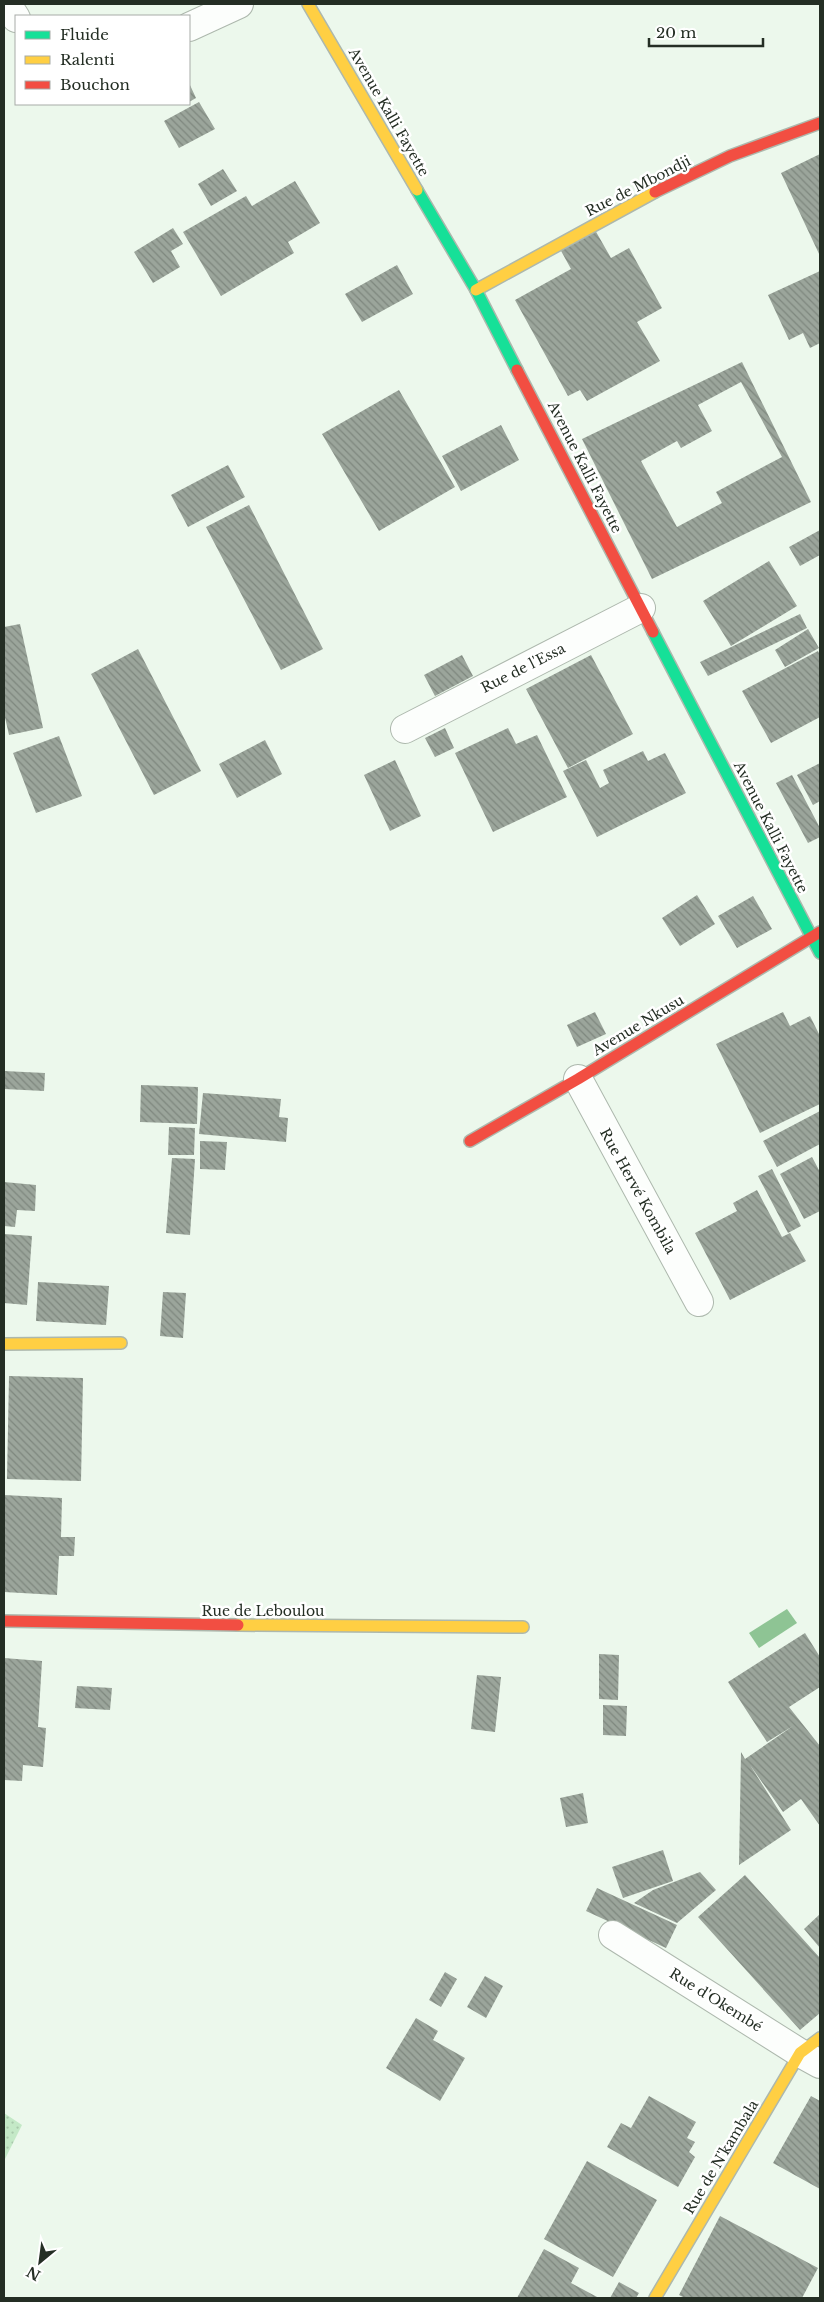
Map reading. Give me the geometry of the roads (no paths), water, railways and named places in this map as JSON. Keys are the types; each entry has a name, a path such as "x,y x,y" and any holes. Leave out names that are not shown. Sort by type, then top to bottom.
{"street":[{"path":"7,4 15,16"},
{"path":"190,26 239,4"},
{"name":"Avenue Kalli Fayette","path":"308,4 476,290 641,608 816,935 820,953"},
{"name":"Rue de Mbondji","path":"476,290 658,190 780,134 820,123"},
{"name":"Rue de l'Essa","path":"405,729 641,608"},
{"name":"Avenue Nkusu","path":"470,1141 578,1080 816,935"},
{"name":"Rue Hervé Kombila","path":"578,1080 700,1302"},
{"path":"4,1344 120,1343"},
{"name":"Rue de Leboulou","path":"4,1621 164,1625 523,1626"},
{"name":"Rue d'Okembé","path":"613,1935 814,2052"},
{"name":"Rue de N'kambala","path":"655,2298 814,2052"}]}
